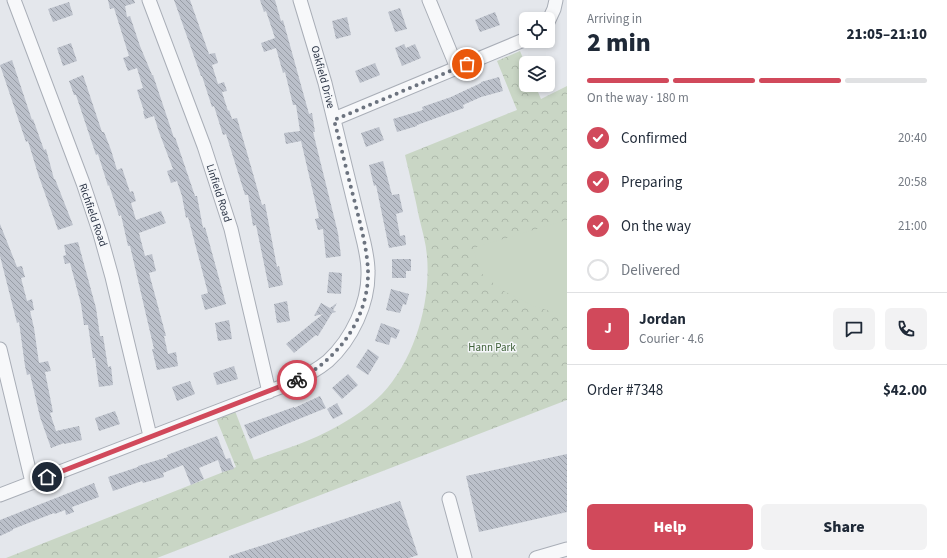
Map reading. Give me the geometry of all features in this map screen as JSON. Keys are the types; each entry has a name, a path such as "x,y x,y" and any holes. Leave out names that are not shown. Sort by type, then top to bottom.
{"street":[{"name":"Richfield Road","path":"14,0 83,183 98,228 112,277 150,436"},
{"name":"Linfield Road","path":"149,0 204,146 231,229 269,392"},
{"name":"Oakfield Drive","path":"0,495 150,436 269,392 304,377 328,361 347,338 357,319 365,298 368,272 364,243 319,61 300,0"},
{"path":"429,0 457,68"},
{"path":"553,12 556,0"},
{"path":"334,120 519,42"},
{"path":"0,349 32,482"},
{"path":"450,499 465,558"},
{"path":"536,558 567,549"}],"green space":[{"name":"Hann Park","path":"520,51 522,56 519,56 519,92 538,92 541,99 567,86 567,400 157,558 6,558 236,467 216,418 235,411 254,460 297,445 344,423 361,412 382,394 394,380 412,347 423,311 428,274 426,246 405,155 517,110 497,61"},
{"path":"567,220 567,316 533,306 502,290 481,273 473,248"}],"building":[{"path":"108,0 134,0 135,3 125,6 127,17 130,16 140,46 153,75 195,196 197,196 203,228 205,227 226,304 205,310 201,295 208,293 188,217 186,218 182,196 177,181 171,183 167,171 173,169 154,116 145,119 137,90 143,88 137,68 128,71 123,58 129,56 114,8 110,9"},
{"path":"174,0 190,0 209,54 215,53 218,63 212,65 218,84 224,82 227,91 222,92 228,111 229,110 232,119 237,118 262,205 265,204 277,267 279,266 283,285 269,288 256,225 253,226 248,195 245,195 226,134 223,135 214,106 212,107"},
{"path":"260,0 275,0 281,21 283,20 309,114 312,113 315,132 313,132 338,233 341,256 326,258 323,229 318,230 315,219 319,218 301,141 286,144 284,133 300,131 296,105 293,105 285,72 283,73 276,48 264,52 261,43 275,38 266,11 264,12"},
{"path":"69,2 73,15 53,22 48,9"},
{"path":"400,8 407,29 395,32 388,12"},
{"path":"495,12 500,25 480,32 475,20"},
{"path":"347,17 351,35 336,39 332,21"},
{"path":"71,43 77,61 63,66 57,48"},
{"path":"404,44 406,48 415,44 421,58 402,66 395,48"},
{"path":"12,60 32,120 33,119 44,150 46,149 54,179 73,225 58,230 28,141 26,142 0,65"},
{"path":"375,63 380,75 360,83 355,71"},
{"path":"83,75 102,132 104,132 117,170 122,168 130,192 133,191 136,201 131,203 136,220 161,211 166,223 139,233 145,256 152,254 156,271 149,273 166,336 164,336 168,354 176,352 178,366 157,370 152,349 154,349 130,246 128,246 121,215 119,216 98,154 96,155 76,95 74,95 69,81"},
{"path":"499,77 503,91 481,97 463,105 464,108 397,132 393,119 423,110 422,107 451,97 481,82"},
{"path":"379,127 384,140 366,147 361,133"},
{"path":"383,161 392,195 399,194 403,212 396,214 400,236 405,235 406,245 389,248 376,185 374,186 369,165"},
{"path":"0,224 17,267 22,266 25,277 21,278 27,301 32,299 34,310 30,311 39,363 48,361 51,371 45,372 53,412 50,413 56,431 79,426 82,440 64,443 51,448 40,417 30,374 27,375 19,322 17,323 0,256"},
{"path":"78,242 96,308 100,336 103,336 108,367 111,366 113,385 99,387 88,325 84,325 81,304 70,263 65,264 63,256 66,255 64,245"},
{"path":"392,259 411,259 411,271 406,271 406,278 392,278"},
{"path":"329,272 342,273 341,294 327,293"},
{"path":"391,289 409,294 406,305 403,304 400,313 386,310"},
{"path":"287,301 290,321 277,323 274,304"},
{"path":"321,303 330,308 337,303 333,310 336,312 332,313 318,336 316,335 294,353 286,344 323,314 314,316"},
{"path":"229,320 232,339 218,341 215,323"},
{"path":"381,323 400,330 396,339 391,337 389,345 375,341"},
{"path":"368,349 379,357 368,375 356,367"},
{"path":"234,366 238,379 217,385 213,373"},
{"path":"348,374 358,385 342,399 332,388"},
{"path":"190,381 195,394 177,401 172,387"},
{"path":"320,396 326,408 250,439 244,425 294,408"},
{"path":"337,403 343,414 333,419 327,409"},
{"path":"115,411 120,424 99,431 95,418"},
{"path":"217,436 226,459 230,458 234,469 222,472 218,460 199,468 204,479 191,485 183,465 163,473 164,477 143,483 142,481 113,491 108,477 168,457 167,455"},
{"path":"567,454 567,512 479,532 466,476"},
{"path":"94,483 99,497 72,507 74,512 66,515 65,510 55,514 54,513 13,529 0,536 0,520"},
{"path":"400,501 418,555 409,558 229,558 229,556"}],"way so far":[{"path":"297,380 328,361 347,338 360,313 365,298 367,285 367,258 364,243 334,120 467,64"}],"route":[{"path":"47,477 297,380"}]}
